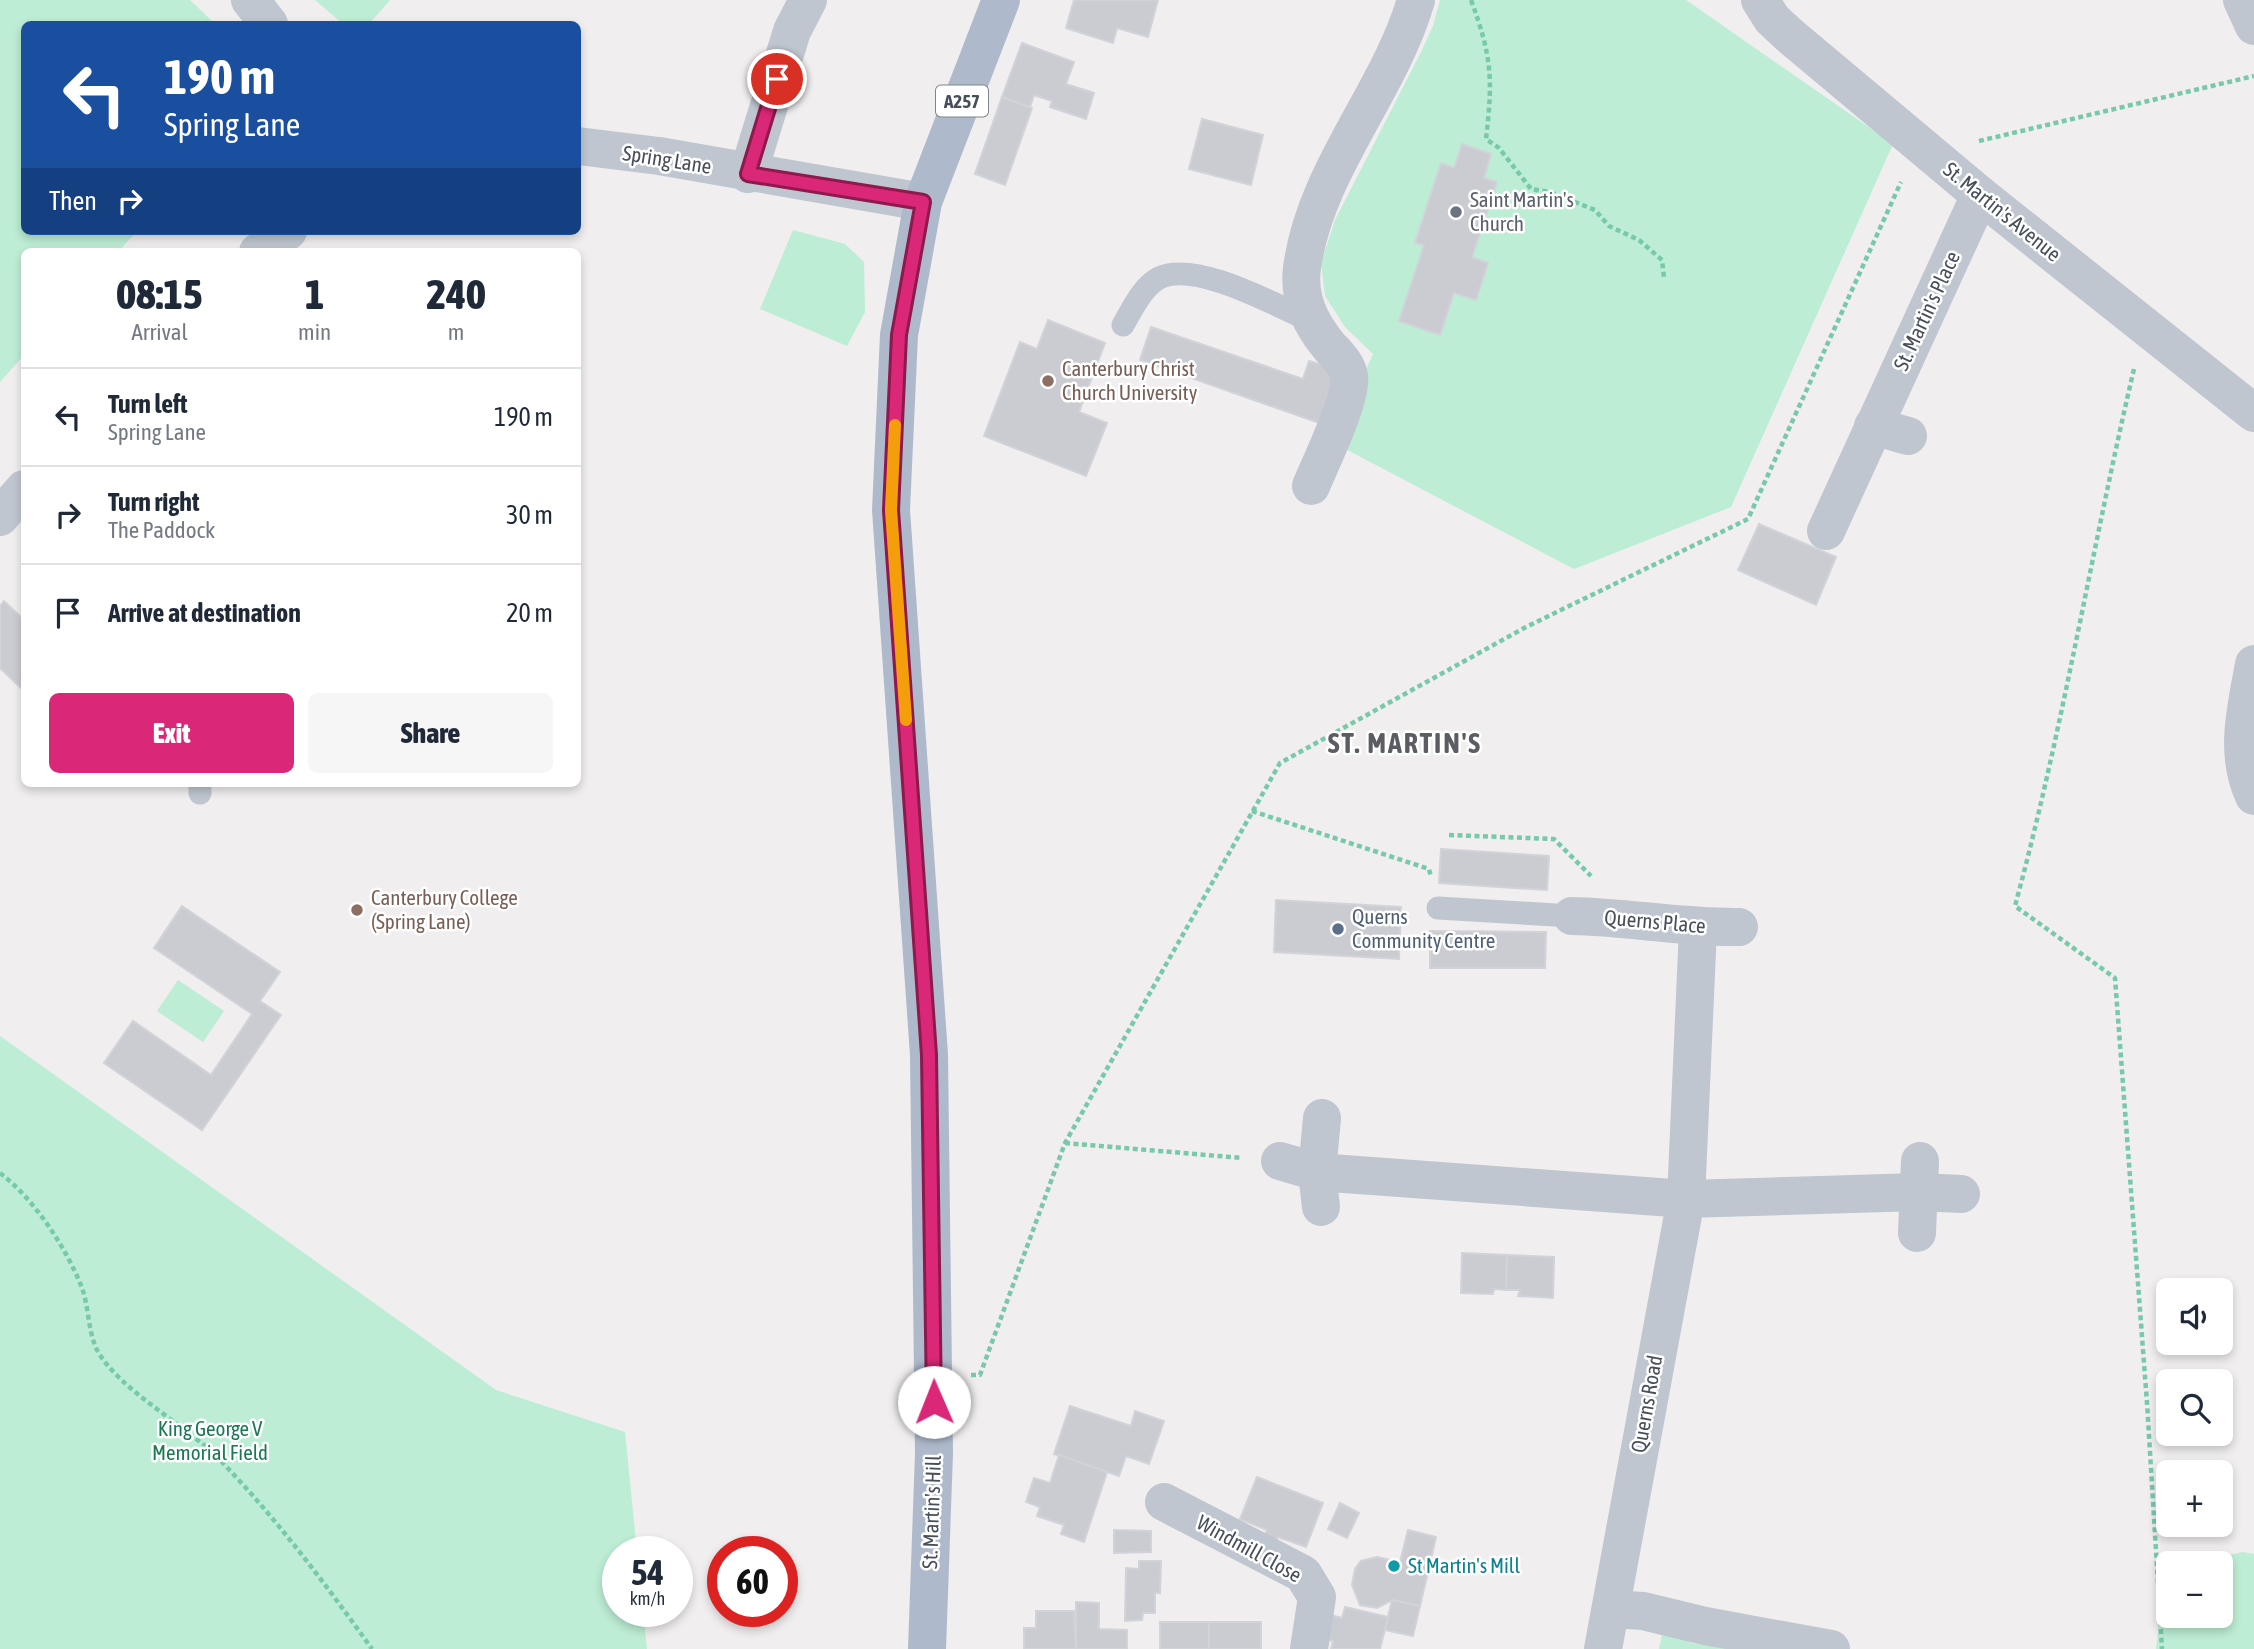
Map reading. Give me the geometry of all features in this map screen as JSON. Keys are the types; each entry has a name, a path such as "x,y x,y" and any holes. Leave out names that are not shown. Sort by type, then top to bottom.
{"main road":[{"name":"A257","path":"923,202 1001,0"},
{"name":"St. Martin's Hill","path":"923,202 899,335 891,510 929,1055 934,1453 927,1649"}],"street":[{"path":"250,0 267,21"},
{"path":"748,174 792,31 808,0"},
{"path":"1311,486 1346,399 1350,378 1345,363 1309,320 1303,296 1301,270 1310,230 1352,134 1408,27 1416,0"},
{"name":"St. Martin's Avenue","path":"1759,0 1788,34 1980,195 2254,413"},
{"path":"2242,0 2254,26"},
{"name":"Spring Lane","path":"581,146 659,156 748,174 923,202"},
{"name":"St. Martin's Place","path":"1826,531 1891,431 1980,195"},
{"path":"264,248 282,235"},
{"path":"0,517 21,492"},
{"path":"2254,664 2242,729 2243,757 2254,796"},
{"name":"Querns Place","path":"1572,916 1619,917 1698,928 1739,928"},
{"name":"Querns Road","path":"1603,1649 1686,1199 1698,928"},
{"path":"1319,1189 1322,1118"},
{"path":"1280,1161 1319,1189 1686,1199 1919,1177 1961,1194"},
{"path":"1917,1233 1919,1177"},
{"name":"Windmill Close","path":"1164,1502 1303,1574 1317,1597 1315,1631 1309,1649"},
{"path":"1611,1609 1643,1611 1705,1626 1831,1649"}],"lane":[{"path":"1122,325 1140,296 1159,278 1184,274 1213,280 1309,320"},
{"path":"1438,908 1572,916"}],"path":[{"path":"1471,0 1488,46 1492,86 1486,139 1499,148 1531,189 1574,199 1595,210 1609,226 1639,240 1662,260 1664,278"},
{"path":"980,1375 1065,1143 1280,763 1526,627 1748,519 1925,148 2254,76"},
{"path":"2144,327 2108,476 2035,832 2015,906 2115,978 2147,1402 2162,1649"},
{"path":"1252,810 1429,869 1438,908"},
{"path":"1449,835 1554,839 1609,894 1619,917"},
{"path":"1065,1143 1280,1161"},
{"path":"0,1172 20,1189 58,1244 82,1288 97,1349 119,1376 218,1457 301,1550 372,1649"}],"green space":[{"path":"0,0 190,0 212,21 21,21 21,235 133,235 122,248 21,248 21,358 0,382"},
{"path":"315,0 390,0 372,21 340,21"},
{"path":"1440,0 1686,0 1893,144 1731,507 1574,569 1334,443 1373,354 1345,327 1325,296 1321,263 1335,220 1421,52 1433,26"},
{"path":"793,230 845,244 864,262 865,312 847,346 760,309"},
{"path":"178,980 224,1011 203,1042 157,1011"},
{"name":"King George V Memorial Field","path":"0,1036 496,1390 625,1432 635,1536 602,1536 602,1627 645,1627 647,1649 0,1649"},
{"path":"2233,1554 2254,1554 2254,1649 2156,1649 2158,1628 2233,1628"},
{"path":"1663,1630 1692,1643 1727,1649 1659,1649"}],"building":[{"path":"1074,0 1158,0 1148,37 1117,28 1113,43 1066,28"},
{"path":"1022,43 1074,62 1066,84 1094,93 1086,119 1050,107 1052,101 1034,95 1030,107 1002,97"},
{"path":"1002,97 1032,108 1005,185 975,174"},
{"path":"1202,119 1263,135 1251,185 1189,169"},
{"name":"Saint Martin's Church","path":"1462,144 1491,154 1484,178 1497,182 1472,257 1488,263 1476,300 1454,293 1440,335 1399,321 1424,245 1415,243 1441,163 1454,168"},
{"name":"Canterbury Christ Church University","path":"1048,320 1105,343 1079,412 1107,423 1086,476 984,436 1020,342 1037,349"},
{"path":"1151,327 1303,379 1309,361 1346,372 1325,425 1140,360"},
{"path":"1759,524 1836,557 1816,605 1738,570"},
{"path":"4,601 21,617 21,688 0,668 0,606"},
{"path":"1441,849 1549,856 1547,890 1439,883"},
{"name":"Querns Community Centre","path":"1276,900 1401,907 1399,959 1274,952"},
{"path":"182,906 280,972 260,1001 281,1015 202,1130 104,1063 133,1021 211,1075 252,1014 154,948"},
{"path":"1430,931 1546,932 1545,968 1430,968"},
{"path":"1462,1253 1507,1255 1506,1290 1494,1289 1493,1294 1461,1293"},
{"path":"1507,1255 1554,1257 1553,1298 1518,1296 1520,1290 1506,1290"},
{"path":"1070,1406 1131,1426 1135,1411 1164,1421 1149,1464 1126,1456 1119,1476 1054,1454"},
{"path":"1059,1455 1107,1472 1084,1542 1061,1534 1064,1525 1037,1516 1040,1507 1026,1502 1034,1478 1050,1483"},
{"path":"1257,1477 1323,1503 1306,1547 1278,1537 1275,1543 1263,1539 1267,1530 1240,1519"},
{"path":"1340,1503 1359,1513 1347,1538 1328,1529"},
{"path":"1114,1530 1151,1531 1151,1552 1114,1553"},
{"name":"St Martin's Mill","path":"1408,1530 1436,1537 1420,1606 1392,1600 1377,1608 1360,1605 1352,1585 1355,1569 1361,1561 1377,1557 1400,1562"},
{"path":"1139,1561 1161,1561 1160,1593 1155,1593 1155,1613 1143,1613 1142,1620 1125,1621 1126,1568 1139,1569"},
{"path":"1392,1600 1420,1606 1413,1636 1385,1630"},
{"path":"1076,1602 1099,1603 1099,1629 1127,1630 1127,1649 1076,1649"},
{"path":"1345,1607 1388,1617 1380,1649 1331,1649 1333,1641 1321,1638 1327,1614 1342,1618"},
{"path":"1036,1611 1074,1611 1076,1649 1024,1649 1024,1628 1036,1628"},
{"path":"1160,1622 1209,1622 1209,1649 1160,1649"},
{"path":"1209,1622 1261,1622 1261,1649 1209,1649"}],"slow traffic":[{"path":"895,425 891,510 906,720"}],"place":[{"name":"Saint Martin's Church","path":"1456,212"},
{"name":"Canterbury Christ Church University","path":"1048,381"},
{"name":"Canterbury College (Spring Lane)","path":"357,910"},
{"name":"Querns Community Centre","path":"1338,929"},
{"name":"St Martin's Mill","path":"1394,1566"}],"district":[{"name":"ST. MARTIN'S","path":"1405,743"}],"route":[{"path":"777,79 748,174 923,202 899,335 891,510 929,1055 934,1402"}]}
